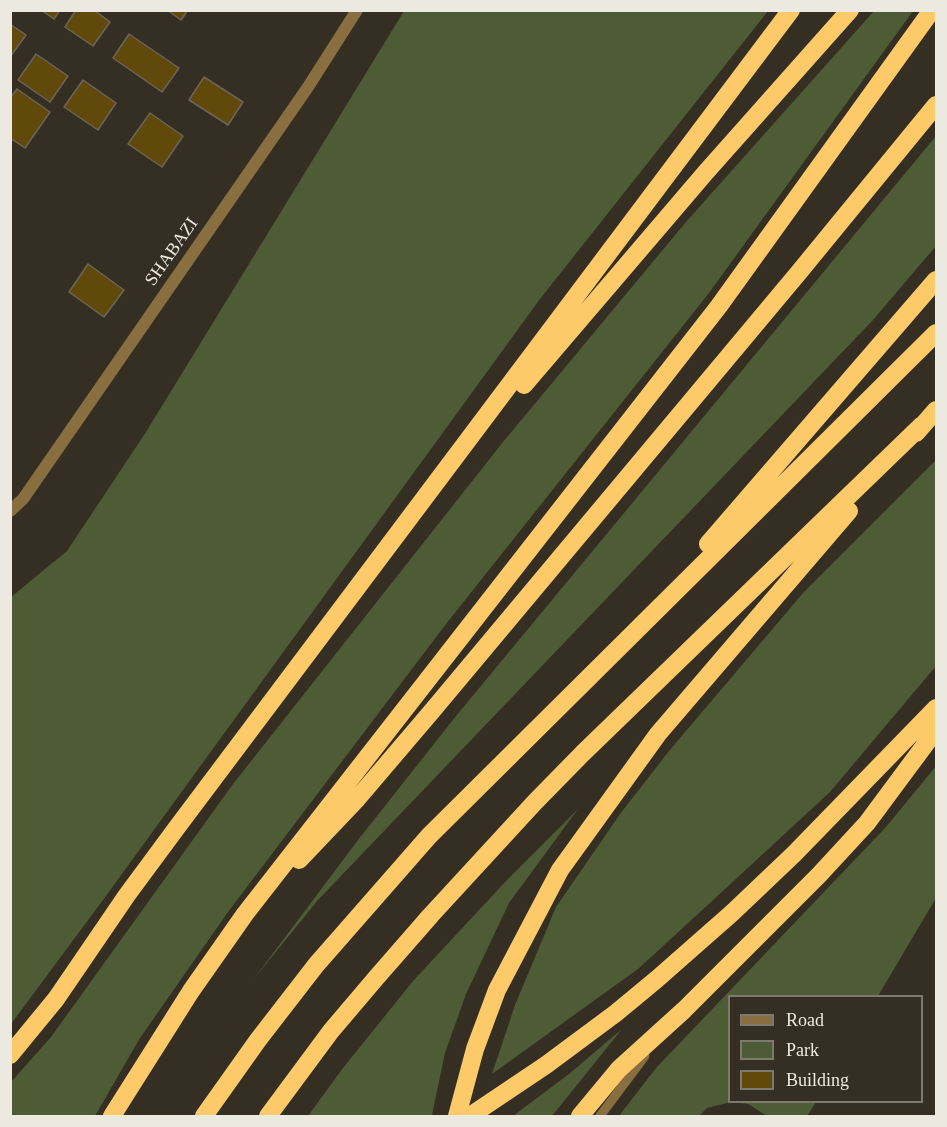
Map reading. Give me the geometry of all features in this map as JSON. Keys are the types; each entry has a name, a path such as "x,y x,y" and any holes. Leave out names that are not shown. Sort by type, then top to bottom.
{"highway":[{"path":"10,1055 56,999 171,835 791,10"},
{"path":"399,533 706,172 850,10"},
{"path":"112,1116 191,991 245,914 719,306 932,10"},
{"path":"245,914 357,799 800,271 936,105"},
{"path":"616,649 936,280"},
{"path":"204,1116 258,1040 316,965 429,836 936,333"},
{"path":"457,1116 475,1049 497,990 560,870 658,734 936,410"},
{"path":"268,1116 338,1023 431,915 535,802 922,425"},
{"path":"470,1116 546,1065 615,1013 732,913 794,854 936,708"},
{"path":"580,1116 619,1069 684,1010 767,929 859,832 936,730"}],"street":[{"name":"SHABAZI","path":"10,511 30,489 301,97 357,10"}],"lane":[{"path":"600,1116 639,1062 684,1010"}],"green space":[{"path":"404,11 768,11 540,299 11,1024 11,597 67,551 146,432"},
{"path":"874,11 913,11 709,293 446,624 228,912 140,1038 95,1116 11,1116 11,1082 51,1037 233,784 503,442 686,222"},
{"path":"936,136 936,246 873,320 318,900 253,980 358,840 456,716"},
{"path":"936,460 936,666 830,792 711,902 638,969 492,1074 515,1005 556,907 620,814 669,751 803,593"},
{"path":"936,766 936,898 879,995 728,995 728,1103 707,1108 699,1116 619,1116 656,1068 886,827"},
{"path":"578,809 509,903 466,994 445,1053 432,1115 308,1116 343,1068 413,981 507,880"},
{"path":"622,1029 552,1116 513,1116 569,1074"},
{"path":"741,1103 815,1103 807,1116 767,1116 748,1104"}],"building":[{"path":"41,10 60,10 54,19"},
{"path":"76,10 94,10 110,22 93,46 65,27"},
{"path":"167,10 188,10 181,20"},
{"path":"10,24 26,35 10,57"},
{"path":"129,34 179,68 162,92 113,58"},
{"path":"36,54 68,76 50,102 18,80"},
{"path":"204,77 243,102 228,125 189,100"},
{"path":"83,80 116,103 98,130 64,107"},
{"path":"17,89 50,112 25,148 10,138 10,98"},
{"path":"150,113 183,136 162,167 128,144"},
{"path":"88,264 124,290 104,317 69,292"}]}
